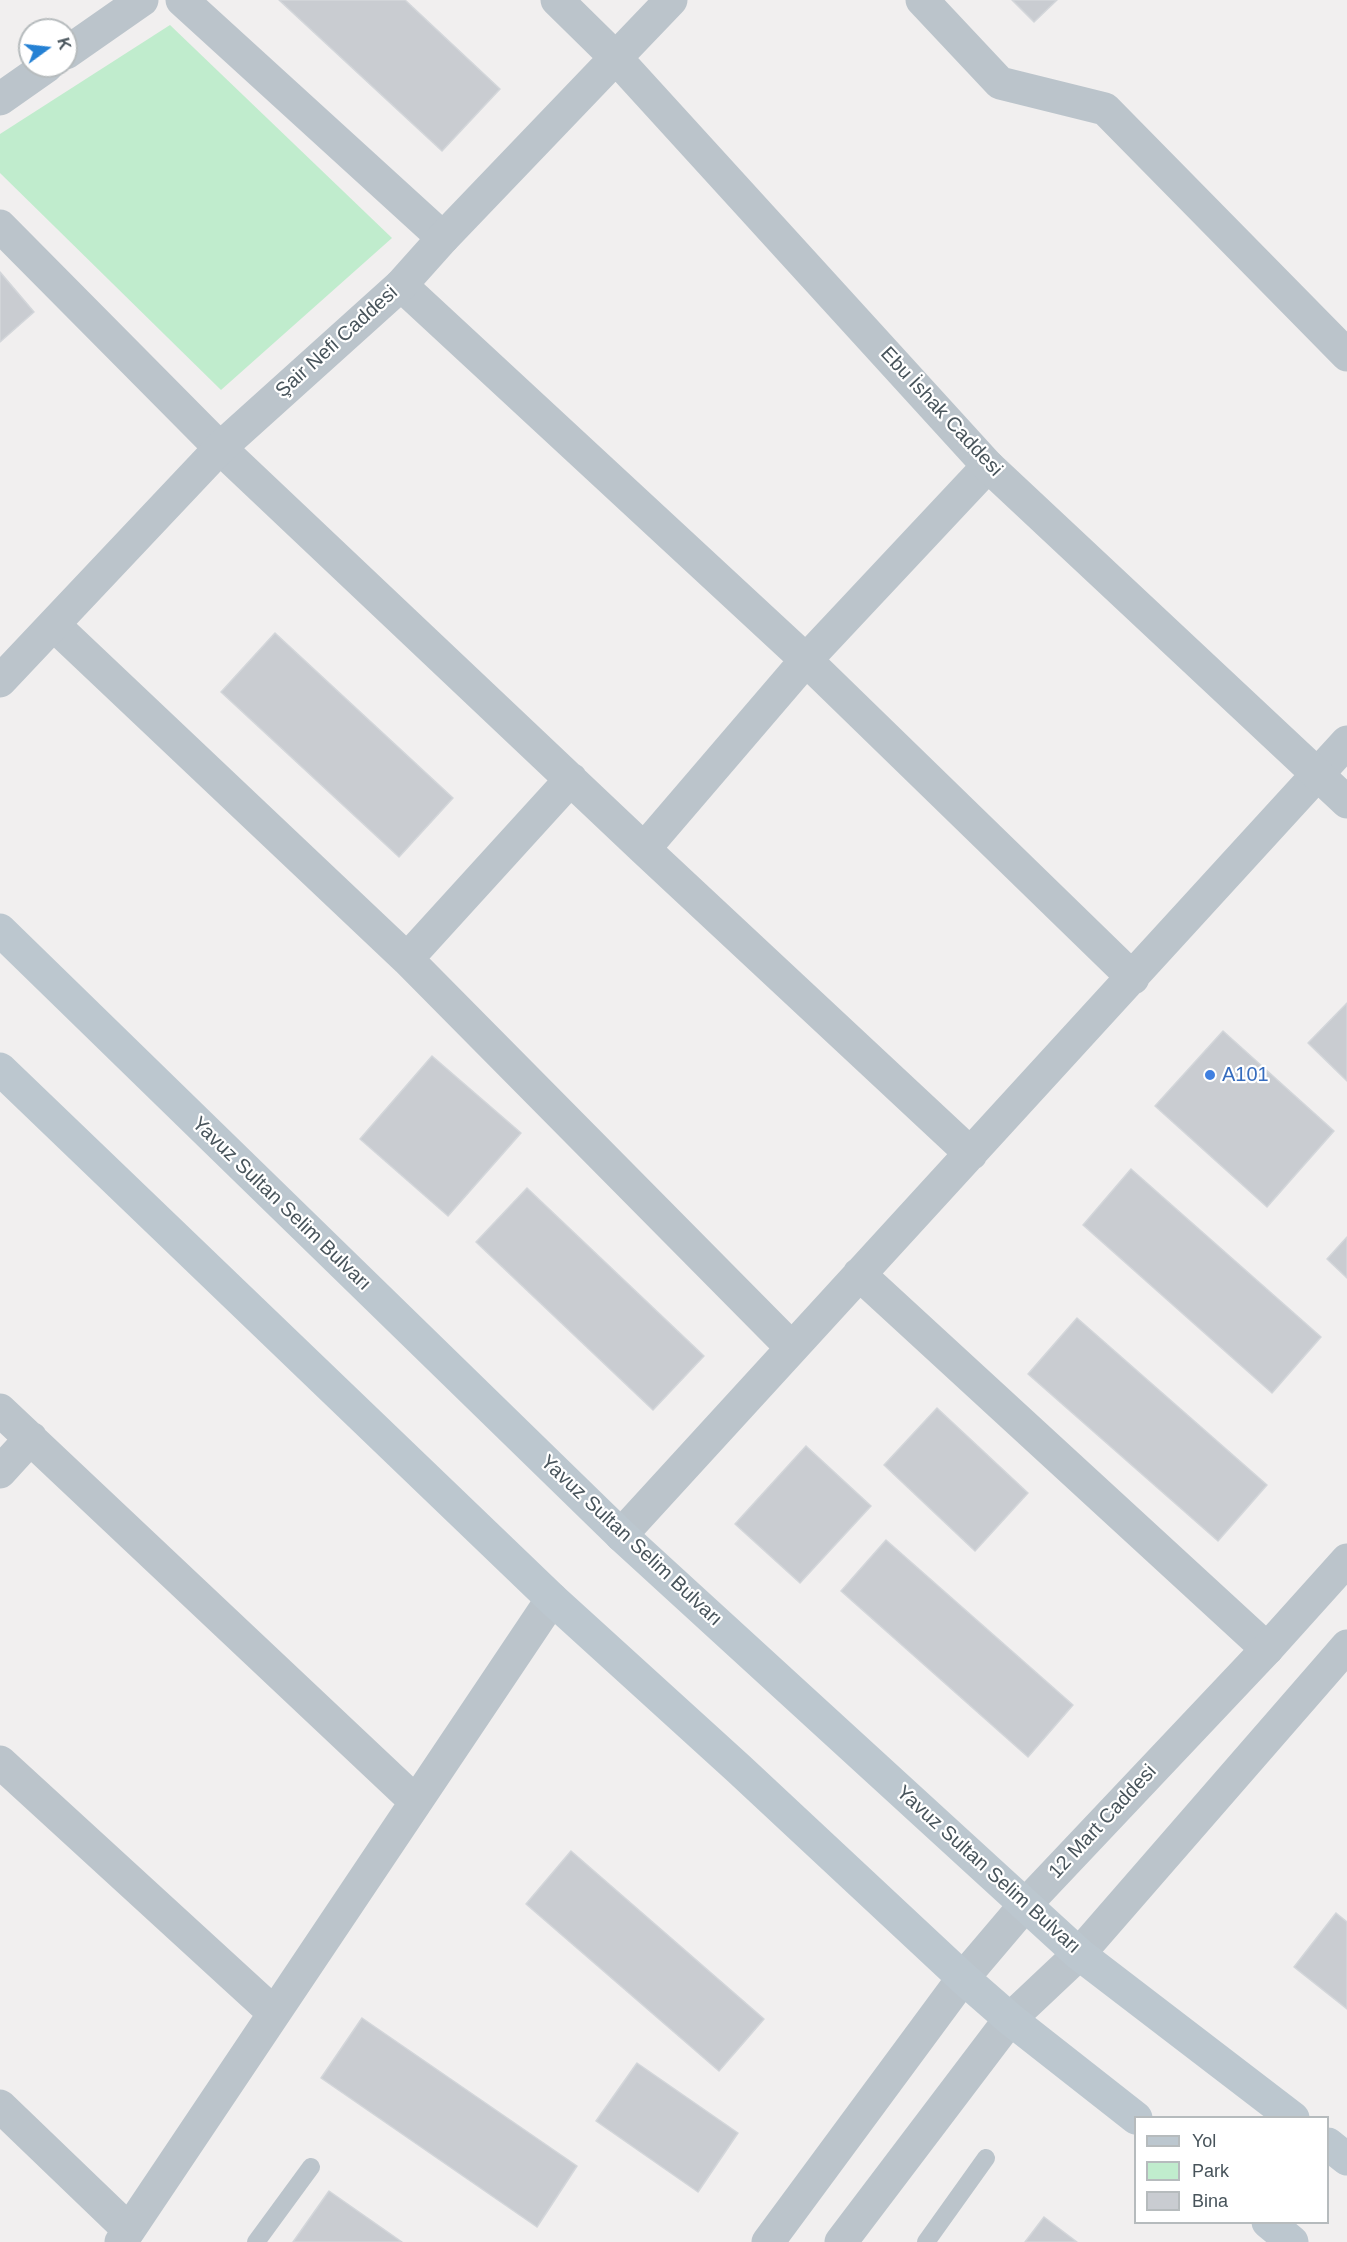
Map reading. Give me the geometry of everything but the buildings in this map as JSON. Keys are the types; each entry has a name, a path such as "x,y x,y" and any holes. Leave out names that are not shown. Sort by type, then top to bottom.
{"main road":[{"name":"Yavuz Sultan Selim Bulvarı","path":"0,930 621,1535 1079,1954 1290,2116"},
{"path":"0,1069 552,1599 963,1978 1010,2019 1134,2116"},
{"path":"1329,2145 1347,2159"},
{"path":"1269,2224 1292,2242"}],"street":[{"path":"78,45 142,0"},
{"path":"182,0 443,238"},
{"name":"Ebu İshak Caddesi","path":"557,0 616,58 988,466 1347,802"},
{"name":"Şair Nefi Caddesi","path":"0,681 220,448 401,285 443,238 671,0"},
{"path":"922,0 1000,83 1105,110 1347,355"},
{"path":"0,99 30,78"},
{"path":"0,226 220,448 644,849 972,1154"},
{"path":"401,285 806,660 1133,978"},
{"path":"644,849 806,660 988,466"},
{"path":"54,625 407,959 791,1347"},
{"path":"621,1535 1347,742"},
{"path":"407,959 571,779"},
{"path":"859,1274 1267,1649"},
{"path":"0,1410 416,1802"},
{"path":"0,1472 31,1438"},
{"name":"12 Mart Caddesi","path":"768,2242 963,1978 1025,1905 1267,1649 1347,1560"},
{"path":"0,2106 125,2236 552,1599"},
{"path":"841,2242 1010,2019 1079,1954 1347,1646"},
{"path":"0,1762 274,2013"}],"lane":[{"path":"926,2242 986,2158"},
{"path":"256,2242 310,2167"}],"green space":[{"path":"170,25 392,238 221,390 0,173 0,134"}],"place":[{"name":"A101","path":"1210,1075"}]}
